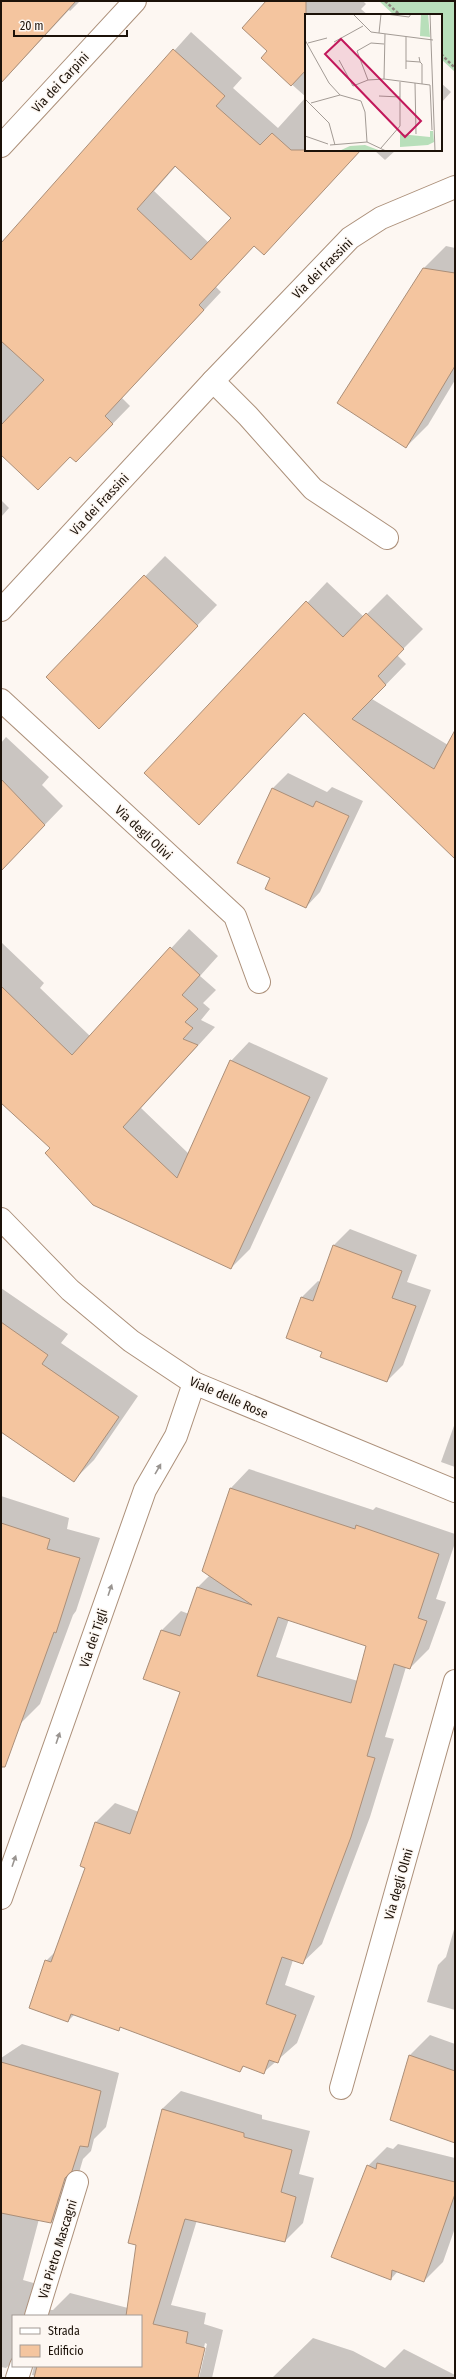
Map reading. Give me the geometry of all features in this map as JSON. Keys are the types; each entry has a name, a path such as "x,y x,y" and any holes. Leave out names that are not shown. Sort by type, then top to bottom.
{"street":[{"name":"Via dei Carpini","path":"1,146 136,1"},
{"name":"Via dei Frassini","path":"1,610 213,381 350,238 381,218 455,187"},
{"path":"213,381 248,416 313,489 387,538"},
{"name":"Via degli Olivi","path":"1,700 235,916 259,982"},
{"name":"Viale delle Rose","path":"1,1219 70,1290 131,1341 194,1384 455,1490"},
{"name":"Via dei Tigli","path":"1,1898 145,1490 176,1436 194,1384"},
{"name":"Via degli Olmi","path":"341,2088 455,1681"},
{"name":"Via Pietro Mascagni","path":"36,2315 78,2182"},
{"path":"17,2378 21,2367"}],"path":[{"path":"385,1 399,14"},
{"path":"442,55 455,68"}],"green space":[{"path":"379,1 455,1 455,72 442,60 442,14 393,14"}],"building":[{"path":"1,1 76,1 1,83"},
{"path":"266,1 306,1 305,71 291,86 261,58 267,51 242,28"},
{"path":"173,49 225,96 216,106 260,145 272,133 291,150 360,151 264,255 254,246 199,305 204,310 105,416 113,424 76,462 70,457 38,490 1,455 1,425 44,380 1,341 1,243","holes":["175,166 231,218 191,260 137,209"]},
{"path":"423,268 455,273 455,366 406,448 337,403"},
{"path":"144,575 198,626 99,729 46,677"},
{"path":"306,601 343,637 366,613 404,649 378,676 386,685 352,719 434,769 455,730 455,859 304,713 199,825 144,773"},
{"path":"1,779 45,825 1,871"},
{"path":"272,788 313,807 316,801 349,816 306,908 265,889 270,878 237,863"},
{"path":"170,947 200,975 182,995 198,1009 185,1022 193,1028 183,1039 198,1045 123,1127 177,1178 230,1060 310,1097 231,1269 93,1205 45,1153 50,1148 1,1103 1,986 72,1055"},
{"path":"333,1245 402,1271 392,1298 416,1306 387,1382 320,1357 322,1352 286,1338 301,1297 313,1301"},
{"path":"1,1322 48,1355 42,1364 119,1417 74,1482 1,1432"},
{"path":"230,1488 355,1529 356,1525 439,1554 418,1618 427,1621 410,1669 394,1664 367,1756 375,1758 351,1837 303,1964 282,1957 266,2004 296,2015 278,2063 269,2060 264,2074 243,2066 240,2072 120,2027 119,2031 71,2014 68,2022 29,2008 45,1960 51,1962 85,1868 80,1866 95,1822 130,1834 180,1692 143,1679 161,1630 180,1636 197,1587 252,1605 202,1571","holes":["278,1617 366,1646 351,1703 257,1676"]},
{"path":"1,1523 50,1539 47,1549 80,1558 56,1633 54,1632 5,1767 1,1767"},
{"path":"409,2055 455,2071 455,2143 390,2120"},
{"path":"1,2062 101,2091 88,2147 80,2146 72,2171 65,2178 51,2223 1,2213"},
{"path":"162,2109 244,2133 244,2137 292,2150 281,2192 296,2197 285,2242 185,2219 153,2324 188,2332 186,2343 205,2348 198,2378 34,2378 37,2367 142,2367 142,2315 126,2315 136,2245 128,2243"},
{"path":"377,2163 455,2182 455,2194 424,2282 392,2270 391,2280 331,2257 367,2165 376,2169"}]}
